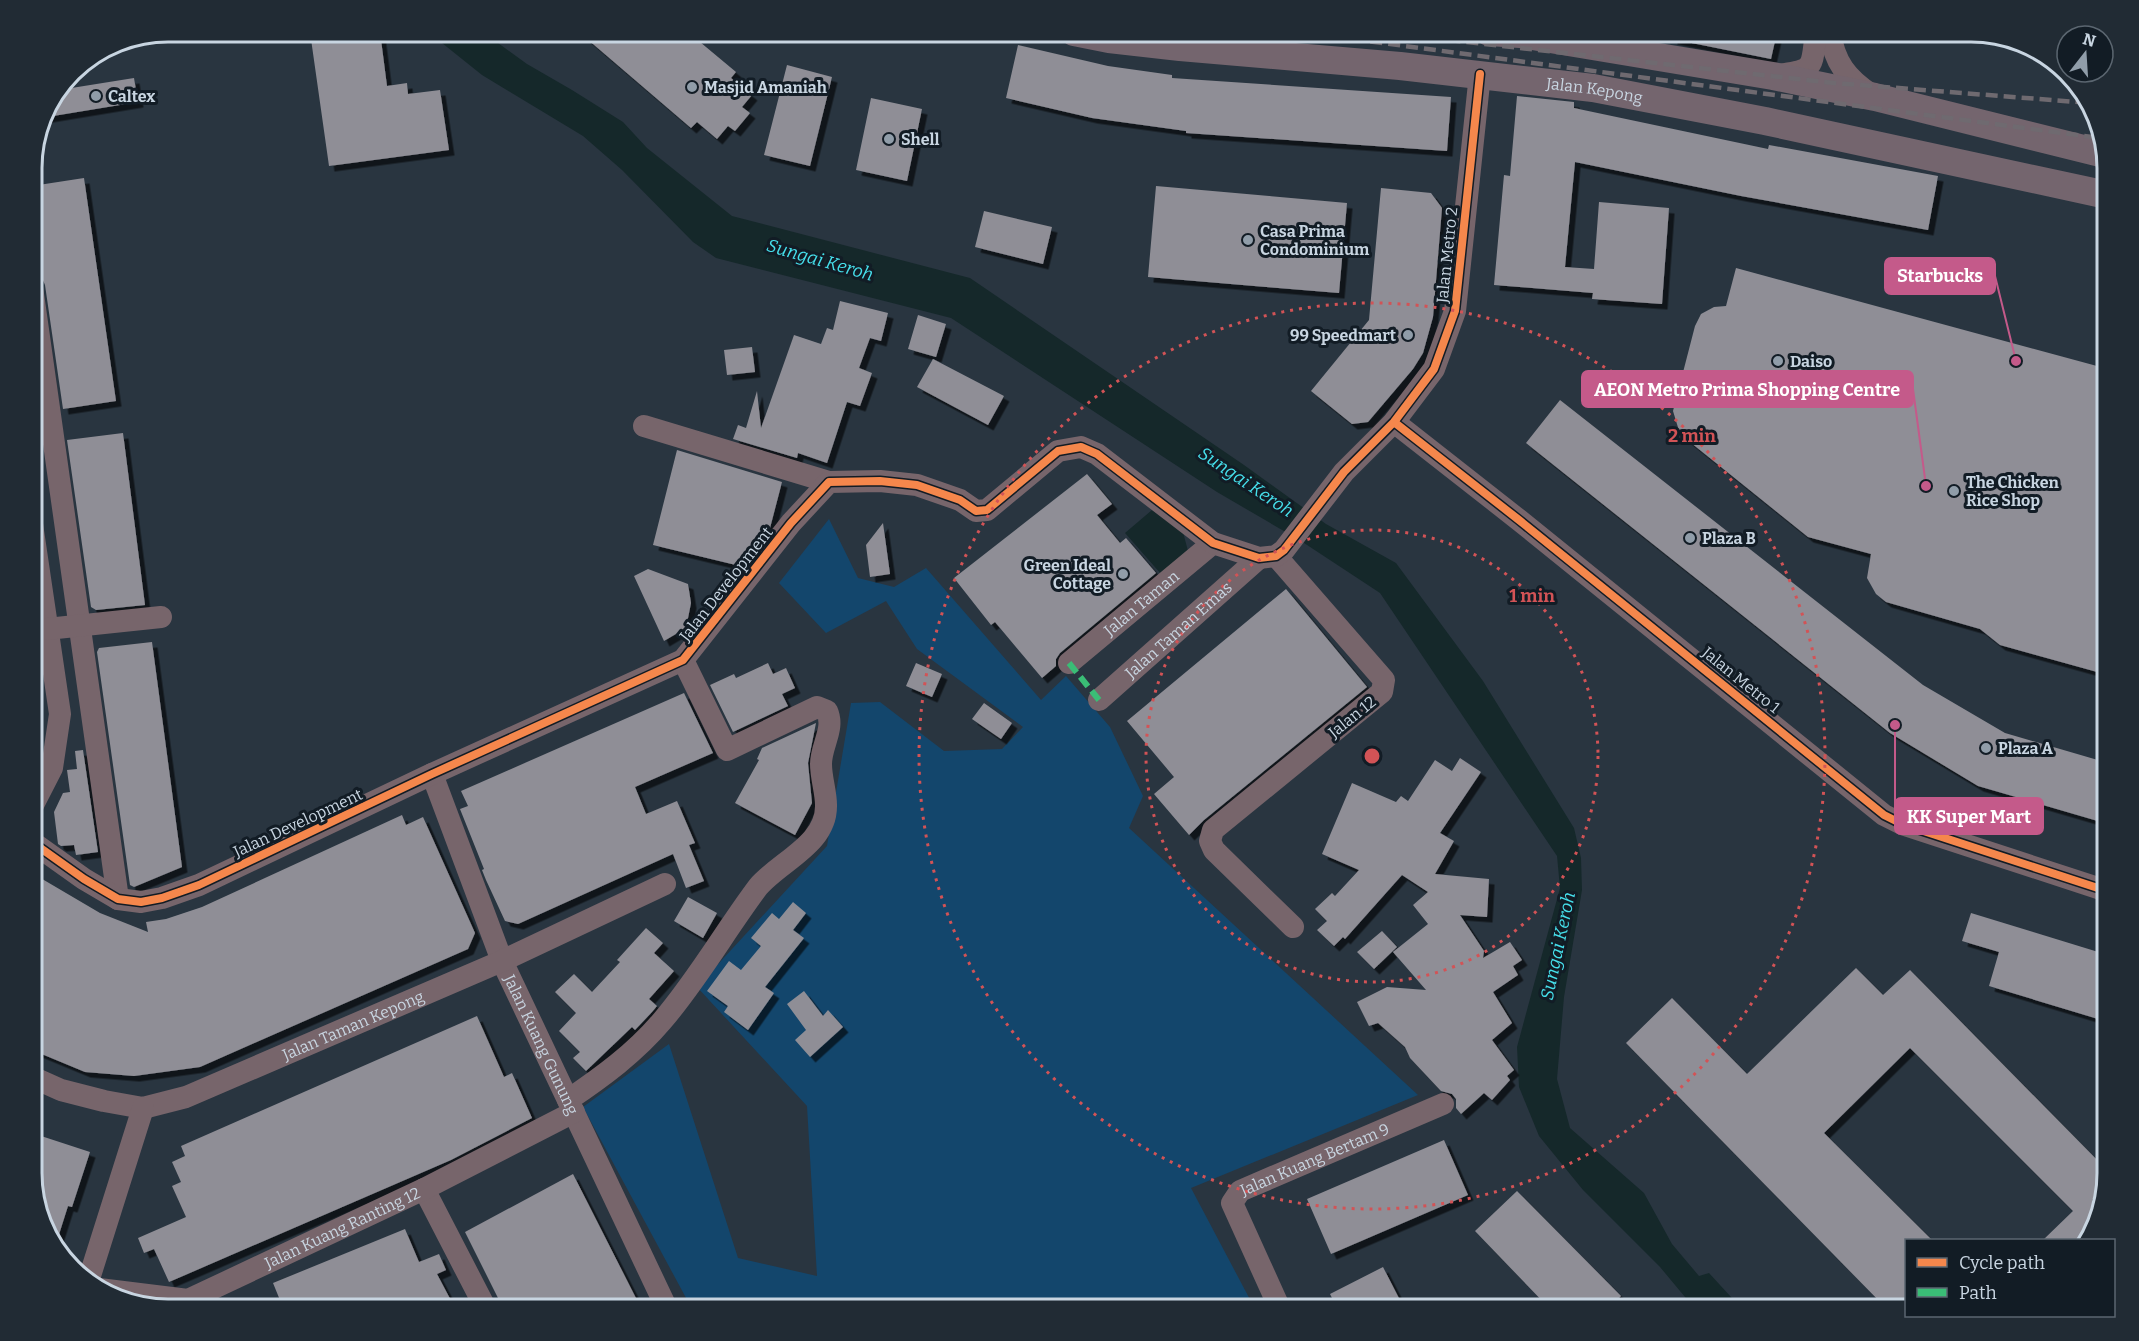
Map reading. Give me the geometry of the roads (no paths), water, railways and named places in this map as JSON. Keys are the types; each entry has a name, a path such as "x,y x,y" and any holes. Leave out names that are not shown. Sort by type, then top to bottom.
{"main road":[{"name":"Jalan Kepong","path":"1136,42 1479,74 1593,88 1765,121 2097,193"},
{"path":"1571,42 1773,76 1875,97 2096,152"}],"street":[{"path":"1773,76 1808,68 1812,63 1815,42"},
{"path":"1832,42 1850,80 1875,97"},
{"name":"Jalan Metro 2","path":"1344,472 1394,422 1434,369 1455,311 1479,74"},
{"path":"42,359 118,899"},
{"name":"Jalan Metro 1","path":"1394,422 1884,814 1902,824 2097,887"},
{"path":"644,426 829,482 880,481 917,485 960,500 976,511 987,510 1058,451 1081,447 1097,454 1213,543 1273,555"},
{"name":"Jalan Taman Emas","path":"1099,700 1273,555 1344,472"},
{"name":"Jalan Development","path":"42,849 84,879 118,899 141,902 152,900 199,885 432,774 683,660 791,523 829,482"},
{"name":"Jalan Taman","path":"1069,663 1213,543"},
{"name":"Jalan 12","path":"1273,555 1384,680 1382,692 1213,830 1210,841 1214,850 1293,927"},
{"path":"42,594 60,714 52,768 42,788"},
{"path":"47,629 161,617"},
{"name":"Jalan Kuang Ranting 12","path":"190,1299 424,1189 571,1106 652,1032 684,994 764,881 821,831 826,807 821,763 831,720 827,711 817,707 727,750 683,660"},
{"name":"Jalan Kuang Gunung","path":"432,774 501,960 662,1299"},
{"name":"Jalan Taman Kepong","path":"42,1081 61,1090 142,1108 186,1097 501,960 665,884"},
{"name":"Jalan Kuang Bertam 9","path":"1275,1299 1232,1203 1240,1191 1443,1104"},
{"path":"91,1273 142,1108"},
{"path":"424,1189 480,1299"},
{"name":"Jalan Kuang Ranting 12","path":"129,1293 180,1299"}],"water":[{"name":"Sungai Keroh","path":"441,42 497,42 527,64 623,122 647,148 732,216 970,278 1244,465 1326,524 1396,563 1483,681 1574,828 1581,858 1582,890 1564,997 1557,1079 1570,1128 1644,1193 1672,1244 1699,1276 1709,1273 1733,1299 1687,1299 1660,1267 1583,1190 1539,1136 1519,1087 1517,1047 1560,888 1557,856 1380,593 1301,541 1217,492 951,318 716,258 693,242 622,170 583,136 482,75"},
{"path":"1152,510 1183,532 1188,551 1161,574 1125,533"}],"railway":[{"path":"1375,42 2093,137"},
{"path":"1467,42 1834,83 2078,102"}],"place":[{"name":"Masjid Amaniah","path":"692,87"},
{"name":"Caltex","path":"96,96"},
{"name":"Shell","path":"889,139"},
{"name":"Casa Prima Condominium","path":"1248,240"},
{"name":"99 Speedmart","path":"1408,335"},
{"name":"Daiso","path":"1778,361"},
{"name":"Starbucks","path":"2016,361"},
{"name":"AEON Metro Prima Shopping Centre","path":"1926,486"},
{"name":"The Chicken Rice Shop","path":"1954,491"},
{"name":"Plaza B","path":"1690,538"},
{"name":"Green Ideal Cottage","path":"1123,574"},
{"name":"KK Super Mart","path":"1895,725"},
{"name":"Plaza A","path":"1986,748"}]}
